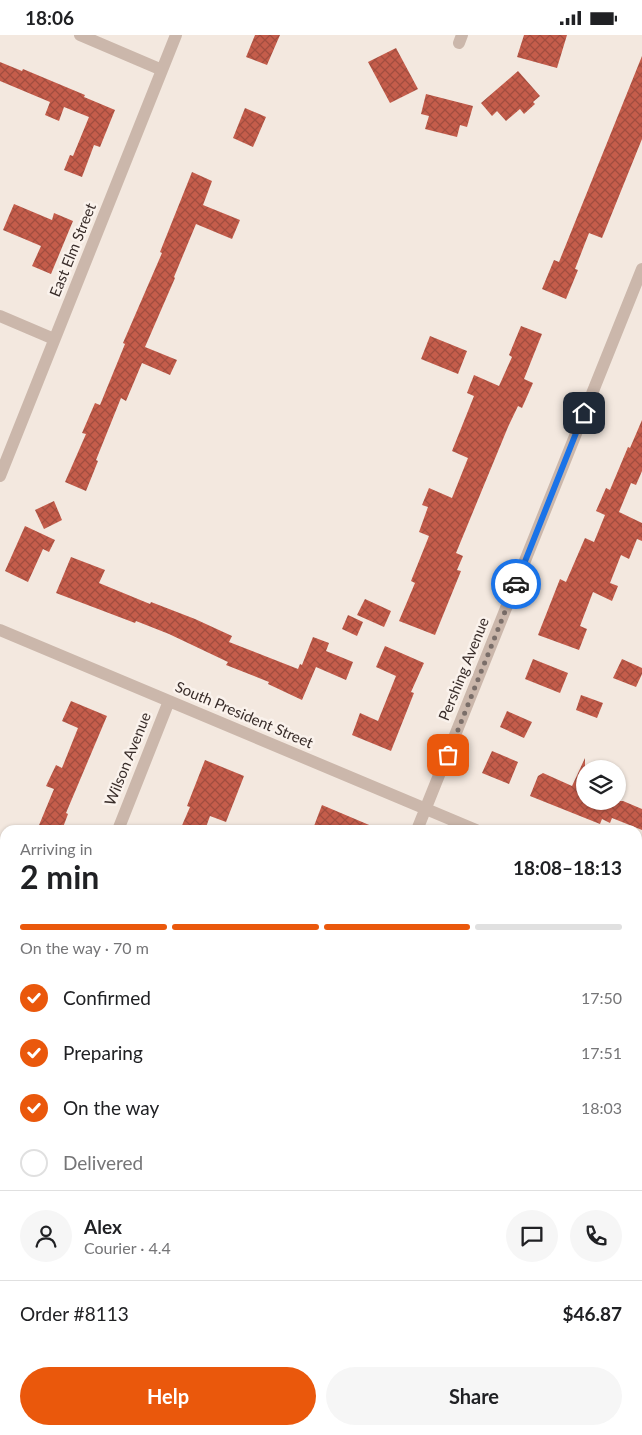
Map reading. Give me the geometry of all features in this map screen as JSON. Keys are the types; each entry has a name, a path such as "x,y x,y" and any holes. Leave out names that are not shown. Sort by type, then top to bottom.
{"street":[{"path":"80,35 162,70"},
{"name":"East Elm Street","path":"0,476 176,35"},
{"name":"Pershing Avenue","path":"420,825 642,269"},
{"path":"0,316 54,339"},
{"name":"South President Street","path":"0,629 464,825"},
{"name":"Wilson Avenue","path":"120,825 169,701"}],"building":[{"path":"255,35 280,35 267,65 246,57"},
{"path":"524,35 567,35 557,68 517,57"},
{"path":"396,48 418,89 390,103 368,62"},
{"path":"642,56 642,139 602,238 589,233 575,269 578,270 566,299 542,289 554,260 559,262"},
{"path":"0,62 22,71 23,69 115,110 100,147 94,145 82,177 64,170 70,155 73,156 89,117 64,107 59,121 45,115 50,102 0,81"},
{"path":"518,71 540,96 533,102 535,104 524,114 520,109 506,121 497,111 492,116 481,103"},
{"path":"426,94 473,106 467,127 460,125 457,137 425,129 429,116 421,114"},
{"path":"245,108 266,117 253,147 233,138"},
{"path":"192,172 212,181 203,205 240,220 232,239 196,224 145,347 177,360 170,375 142,363 126,401 121,398 96,460 98,461 86,491 65,482 86,434 82,433 95,403 100,405 125,344 123,343 162,253 160,252"},
{"path":"14,204 52,220 54,213 73,221 51,274 32,266 41,246 3,230"},
{"path":"521,326 542,334 524,379 533,383 522,408 518,406 508,427 456,553 463,556 457,570 461,571 435,635 399,621 415,583 411,581 429,536 419,532 428,507 422,505 429,488 452,498 468,458 452,451 474,396 467,393 474,375 499,386 512,357 509,355"},
{"path":"430,336 467,351 458,374 421,359"},
{"path":"642,420 642,471 636,485 631,483 619,512 642,523 642,541 637,539 629,559 621,555 610,583 618,586 612,601 593,592 580,626 587,629 579,650 538,635 560,579 566,582 585,538 594,542 605,515 596,511 606,488 610,490 628,447 630,448"},
{"path":"54,501 62,520 44,529 35,510"},
{"path":"25,526 55,540 49,552 43,549 28,582 5,571"},
{"path":"71,557 105,570 99,583 150,604 151,602 195,619 232,636 229,642 298,669 300,664 302,665 313,637 329,643 326,651 353,662 346,680 316,667 302,700 268,684 269,682 226,665 228,662 169,634 56,593"},
{"path":"365,599 391,611 384,627 357,615"},
{"path":"348,615 363,622 357,636 342,629"},
{"path":"385,646 424,663 411,692 414,693 391,751 352,735 360,713 378,721 396,676 376,667"},
{"path":"533,659 568,673 560,693 525,679"},
{"path":"622,659 642,668 642,674 636,687 613,678"},
{"path":"581,695 603,703 597,718 576,710"},
{"path":"71,701 107,716 66,813 68,814 64,825 39,825 54,789 46,786 56,765 62,768 78,728 62,721"},
{"path":"507,711 532,722 524,738 500,727"},
{"path":"492,751 518,762 509,784 482,773"},
{"path":"205,760 244,776 226,822 210,816 207,825 182,825 190,807 187,806"},
{"path":"543,773 572,786 576,777 576,810 626,810 626,802 642,809 642,825 630,825 612,818 610,823 602,819 600,824 530,796 538,776"},
{"path":"322,805 369,825 314,825"}],"way so far":[{"path":"448,755 516,584"}],"route":[{"path":"516,584 584,413"}]}
